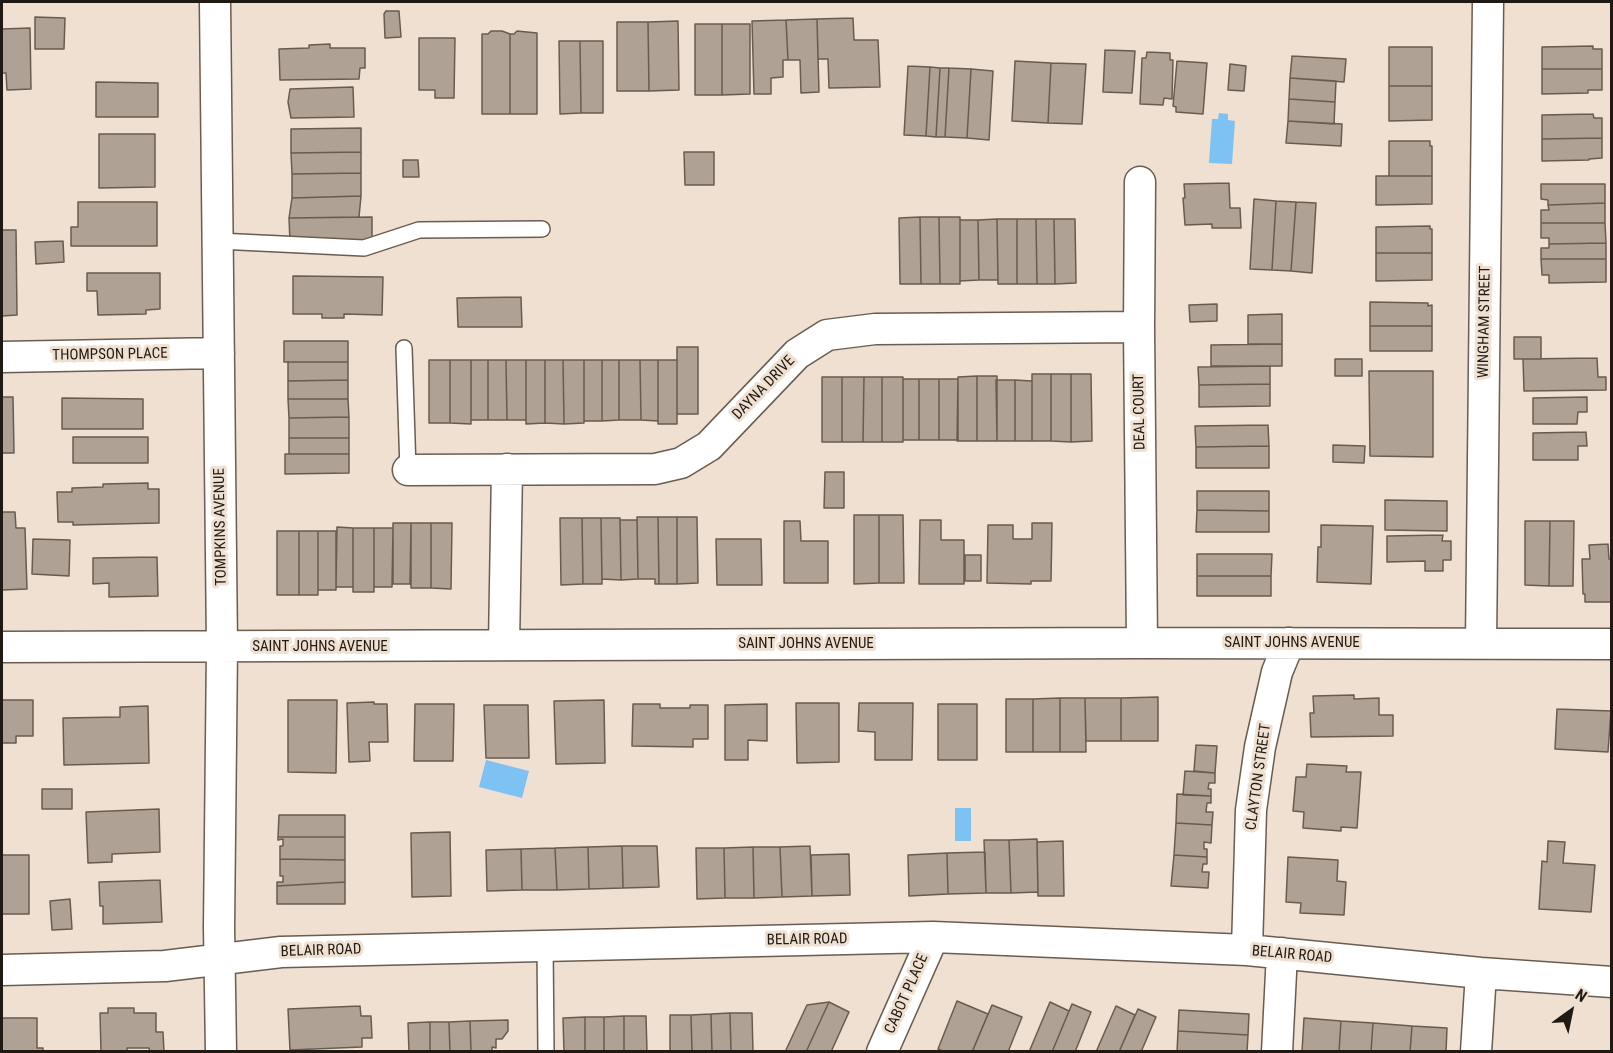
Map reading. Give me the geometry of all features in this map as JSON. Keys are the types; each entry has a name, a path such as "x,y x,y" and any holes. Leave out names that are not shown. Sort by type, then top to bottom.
{"street":[{"name":"TOMPKINS AVENUE","path":"215,2 222,647 219,959 221,1052"},
{"name":"WINGHAM STREET","path":"1481,643 1488,2"},
{"name":"DEAL COURT","path":"1140,182 1142,643"},
{"name":"DAYNA DRIVE","path":"408,470 655,469 681,463 709,446 797,354 827,335 875,329 1139,327"},
{"name":"THOMPSON PLACE","path":"2,357 219,353"},
{"path":"504,645 507,469"},
{"name":"SAINT JOHNS AVENUE","path":"2,647 1142,643 1611,644"},
{"name":"CLAYTON STREET","path":"1248,950 1251,810 1255,778 1277,672 1289,643"},
{"name":"BELAIR ROAD","path":"2,970 165,966 281,952 933,938 1248,950 1481,973 1611,982"},
{"name":"CABOT PLACE","path":"882,1052 933,938"},
{"path":"1277,1052 1282,953"},
{"path":"1476,1052 1481,973"}],"lane":[{"path":"218,241 364,248 420,230 542,229"},
{"path":"404,348 408,470"},
{"path":"545,945 546,1052"}],"water":[{"path":"1219,113 1228,114 1228,120 1235,121 1232,164 1209,163 1212,119 1218,119"},
{"path":"486,760 529,771 522,798 479,787"},
{"path":"955,808 971,808 971,841 955,841"}],"building":[{"path":"386,11 399,11 401,37 385,38 384,14"},
{"path":"35,17 65,18 64,49 35,49"},
{"path":"853,18 854,40 878,40 880,87 829,88 828,59 818,59 817,19"},
{"path":"817,19 819,92 801,93 800,60 788,60 786,20"},
{"path":"786,20 788,60 783,60 783,77 771,78 771,94 754,94 752,21"},
{"path":"678,21 679,90 649,91 648,22"},
{"path":"617,22 648,22 649,91 617,91"},
{"path":"695,24 722,24 722,95 695,95"},
{"path":"722,24 750,24 750,94 722,95"},
{"path":"30,28 31,89 7,90 6,73 2,73 2,29"},
{"path":"491,31 510,34 510,114 482,114 482,34 488,34"},
{"path":"517,31 537,33 537,114 510,114 510,34"},
{"path":"419,38 455,38 454,98 435,98 435,90 419,90"},
{"path":"559,41 580,41 581,113 560,114"},
{"path":"580,41 603,41 603,113 581,113"},
{"path":"330,44 330,48 365,48 365,68 360,68 359,79 280,80 279,49 309,48 309,45"},
{"path":"1593,46 1593,49 1602,49 1602,69 1542,69 1542,47"},
{"path":"1389,47 1432,47 1432,86 1389,86"},
{"path":"1105,50 1135,51 1132,93 1103,92"},
{"path":"1147,52 1170,53 1170,60 1173,60 1172,99 1164,98 1163,105 1140,104 1142,58 1146,58"},
{"path":"1292,56 1346,59 1344,82 1290,78"},
{"path":"1015,61 1051,63 1048,123 1012,121"},
{"path":"1177,61 1207,63 1203,114 1176,112 1176,107 1173,106"},
{"path":"1051,63 1086,64 1082,124 1048,123"},
{"path":"1230,64 1246,66 1244,91 1228,90"},
{"path":"908,66 930,67 926,136 904,135"},
{"path":"930,67 940,68 936,137 926,136"},
{"path":"940,68 949,68 945,137 936,137"},
{"path":"949,68 971,69 967,138 945,137"},
{"path":"971,69 993,71 989,140 967,138"},
{"path":"1542,69 1602,69 1602,90 1588,90 1588,93 1542,94"},
{"path":"1290,78 1336,81 1335,102 1289,99"},
{"path":"96,82 158,83 158,117 96,117"},
{"path":"1389,86 1432,86 1432,120 1389,121"},
{"path":"353,87 354,117 291,118 288,102 290,89"},
{"path":"1289,99 1335,102 1334,124 1288,121"},
{"path":"1593,114 1594,118 1602,118 1602,138 1542,139 1542,115"},
{"path":"1288,121 1342,124 1341,146 1286,143"},
{"path":"361,128 361,152 291,153 291,129"},
{"path":"99,134 155,134 155,187 99,188"},
{"path":"1602,138 1602,158 1542,161 1542,139"},
{"path":"1389,141 1430,141 1432,176 1389,176"},
{"path":"361,152 361,173 292,174 291,153"},
{"path":"684,152 714,152 714,185 685,185"},
{"path":"403,160 418,160 419,177 403,177"},
{"path":"361,173 361,196 292,198 292,174"},
{"path":"1376,176 1432,176 1432,204 1376,205"},
{"path":"1229,183 1230,208 1240,208 1241,228 1212,228 1212,224 1185,225 1184,184"},
{"path":"1541,184 1605,184 1605,203 1548,205 1548,200 1541,199"},
{"path":"361,196 359,217 289,218 292,198"},
{"path":"1254,199 1276,201 1272,270 1250,269"},
{"path":"1276,201 1296,202 1291,271 1272,270"},
{"path":"78,202 157,202 157,246 71,246 71,227 78,227"},
{"path":"1296,202 1316,203 1312,273 1291,271"},
{"path":"1605,203 1605,223 1541,223 1541,210 1549,210 1548,205"},
{"path":"372,217 372,241 290,242 289,218"},
{"path":"920,217 921,284 900,284 899,218"},
{"path":"920,217 939,217 940,284 921,284"},
{"path":"939,217 960,217 960,284 940,284"},
{"path":"997,219 998,280 979,280 978,220"},
{"path":"997,219 1017,219 1017,284 998,284"},
{"path":"1017,219 1036,219 1037,284 1017,284"},
{"path":"1036,219 1054,219 1055,284 1037,284"},
{"path":"1054,219 1075,219 1076,283 1055,284"},
{"path":"960,220 978,220 979,280 960,281"},
{"path":"1541,223 1605,223 1606,243 1549,244 1549,238 1541,238"},
{"path":"1430,226 1432,253 1376,253 1376,227"},
{"path":"2,230 16,230 17,315 2,316"},
{"path":"63,241 64,262 36,264 35,242"},
{"path":"1606,243 1606,259 1541,259 1541,248 1549,248 1549,244"},
{"path":"1376,253 1432,253 1432,280 1376,281"},
{"path":"1541,259 1606,259 1606,282 1549,283 1549,275 1542,275"},
{"path":"87,273 160,273 160,309 146,310 146,314 98,315 97,291 87,291"},
{"path":"293,276 383,277 382,315 344,314 344,318 322,318 322,314 293,314"},
{"path":"521,297 522,327 458,327 457,298"},
{"path":"1370,302 1428,303 1428,306 1432,305 1432,326 1370,326"},
{"path":"1217,304 1217,321 1190,322 1189,305"},
{"path":"1282,314 1282,344 1248,344 1248,315"},
{"path":"1370,326 1432,326 1432,351 1370,351"},
{"path":"1514,337 1541,337 1541,359 1514,359"},
{"path":"284,341 348,341 348,362 284,362"},
{"path":"1282,344 1282,366 1211,366 1211,345"},
{"path":"677,347 698,347 698,414 677,414"},
{"path":"1597,358 1598,377 1606,377 1606,390 1524,391 1523,359"},
{"path":"1335,359 1362,359 1362,376 1335,376"},
{"path":"429,360 450,360 450,423 429,423"},
{"path":"450,360 471,360 471,424 450,423"},
{"path":"471,360 488,360 488,420 471,420"},
{"path":"488,360 506,360 507,420 488,420"},
{"path":"506,360 526,360 526,420 507,420"},
{"path":"526,360 545,360 545,423 526,424"},
{"path":"545,360 563,360 564,424 545,423"},
{"path":"563,360 584,360 584,423 564,424"},
{"path":"584,360 602,360 602,421 584,421"},
{"path":"602,360 619,360 619,420 602,421"},
{"path":"619,360 640,360 641,420 619,420"},
{"path":"640,360 658,360 658,421 641,420"},
{"path":"658,360 677,360 677,424 658,424"},
{"path":"288,362 348,362 348,380 288,381"},
{"path":"1270,366 1270,384 1199,385 1198,367"},
{"path":"1369,371 1433,371 1433,457 1370,456"},
{"path":"1032,374 1051,374 1051,441 1032,441"},
{"path":"1051,374 1071,374 1071,442 1051,441"},
{"path":"1071,374 1091,374 1092,441 1071,442"},
{"path":"977,376 977,441 957,441 958,377"},
{"path":"977,376 997,376 997,441 977,441"},
{"path":"822,377 842,377 842,442 822,442"},
{"path":"842,377 864,377 863,442 842,442"},
{"path":"864,377 882,377 882,442 863,442"},
{"path":"882,377 903,377 903,442 882,442"},
{"path":"903,379 919,379 919,440 903,440"},
{"path":"919,379 939,379 939,440 919,440"},
{"path":"939,379 958,379 958,440 939,440"},
{"path":"348,380 348,399 288,399 288,381"},
{"path":"996,380 1015,380 1015,441 997,441"},
{"path":"1015,380 1032,381 1032,441 1015,441"},
{"path":"1270,384 1270,406 1199,407 1199,385"},
{"path":"2,397 13,397 14,453 2,453"},
{"path":"1587,397 1587,412 1578,412 1577,424 1533,424 1533,398"},
{"path":"62,398 143,399 143,429 62,429"},
{"path":"288,399 348,399 349,417 289,418"},
{"path":"349,417 349,438 289,438 289,418"},
{"path":"1268,425 1269,446 1196,447 1195,426"},
{"path":"1586,432 1587,446 1578,446 1578,460 1533,460 1533,433"},
{"path":"73,437 148,437 148,463 73,463"},
{"path":"289,438 349,438 349,454 289,454"},
{"path":"1333,445 1365,446 1364,463 1333,462"},
{"path":"1269,446 1269,468 1196,468 1196,447"},
{"path":"285,454 349,454 349,473 285,474"},
{"path":"825,472 844,472 844,508 824,508"},
{"path":"148,483 148,489 159,489 159,523 73,525 73,522 58,522 57,492 72,492 72,488 103,487 103,484"},
{"path":"1197,491 1269,491 1269,511 1197,510"},
{"path":"1385,500 1447,501 1447,531 1385,530"},
{"path":"1197,510 1269,511 1269,532 1196,532"},
{"path":"2,512 15,512 16,528 25,528 27,589 2,590"},
{"path":"854,515 879,515 879,583 854,584"},
{"path":"879,515 903,515 904,583 879,583"},
{"path":"637,517 658,517 659,584 655,584 655,579 638,579"},
{"path":"658,517 677,517 677,584 659,584"},
{"path":"677,517 697,517 698,583 677,584"},
{"path":"560,518 582,518 583,584 561,585"},
{"path":"582,518 601,518 602,584 583,584"},
{"path":"601,518 620,518 621,580 602,579"},
{"path":"620,520 637,520 638,579 621,580"},
{"path":"920,520 941,520 941,540 964,540 964,584 919,584"},
{"path":"784,521 800,521 801,541 828,541 828,583 784,583"},
{"path":"1525,521 1550,521 1549,586 1525,585"},
{"path":"1550,521 1574,521 1573,586 1549,586"},
{"path":"393,523 411,523 410,584 393,584"},
{"path":"411,523 431,523 431,588 411,588"},
{"path":"431,523 452,523 451,589 431,588"},
{"path":"1032,523 1052,523 1051,581 1031,581 1031,584 987,583 988,525 1013,525 1013,539 1032,539"},
{"path":"1321,525 1373,526 1371,584 1317,582"},
{"path":"337,527 353,528 353,587 336,587"},
{"path":"353,528 374,528 374,592 353,592"},
{"path":"374,528 393,528 392,587 374,587"},
{"path":"277,531 299,531 299,595 277,595"},
{"path":"299,531 318,531 318,595 299,595"},
{"path":"318,531 336,531 336,590 318,590"},
{"path":"1443,535 1442,541 1451,541 1451,560 1443,560 1443,571 1425,571 1425,561 1387,562 1387,536"},
{"path":"33,539 70,540 69,576 32,574"},
{"path":"716,539 761,539 762,585 717,585"},
{"path":"1608,544 1609,559 1612,559 1612,602 1585,602 1582,559 1590,559 1589,545"},
{"path":"1197,554 1272,554 1271,576 1197,576"},
{"path":"965,555 981,555 981,581 965,581"},
{"path":"157,557 158,596 109,597 109,583 93,584 93,558"},
{"path":"1197,576 1271,576 1271,596 1197,596"},
{"path":"1354,695 1354,699 1379,698 1379,715 1393,715 1393,736 1311,737 1310,713 1314,713 1313,696"},
{"path":"1158,697 1158,741 1121,741 1121,698"},
{"path":"1060,698 1085,698 1086,752 1060,752"},
{"path":"1060,698 1060,752 1033,752 1033,699"},
{"path":"1085,698 1121,698 1121,741 1086,741"},
{"path":"1006,699 1033,699 1033,752 1006,752"},
{"path":"2,700 33,700 33,736 16,736 16,743 2,743"},
{"path":"288,700 337,700 336,773 288,772"},
{"path":"604,700 605,763 556,764 554,701"},
{"path":"374,702 374,704 387,704 388,742 369,742 370,761 349,762 347,703"},
{"path":"796,703 839,703 839,762 797,763"},
{"path":"859,703 913,703 912,760 875,760 875,732 858,731"},
{"path":"415,704 454,704 453,761 414,761"},
{"path":"633,704 660,704 660,708 690,708 690,705 708,705 708,739 693,739 693,747 632,746"},
{"path":"767,704 767,741 748,740 748,760 725,760 725,705"},
{"path":"938,704 977,704 977,760 938,760"},
{"path":"484,705 528,705 529,758 486,758"},
{"path":"148,706 149,763 64,765 63,718 120,717 120,707"},
{"path":"1557,709 1611,711 1608,752 1555,749"},
{"path":"1196,745 1217,746 1215,773 1194,771"},
{"path":"1307,764 1347,766 1346,772 1361,772 1357,828 1341,827 1341,831 1303,828 1304,812 1293,811 1296,777 1306,777"},
{"path":"1185,771 1215,773 1215,783 1209,783 1208,789 1211,789 1211,796 1183,795"},
{"path":"42,789 72,789 72,809 42,809"},
{"path":"1177,794 1211,796 1211,803 1207,803 1206,812 1213,812 1212,825 1176,823"},
{"path":"159,809 160,852 112,854 112,862 88,863 86,812"},
{"path":"279,815 345,815 345,837 278,837"},
{"path":"1176,823 1212,825 1211,843 1204,842 1207,857 1174,855"},
{"path":"450,832 451,896 412,897 411,833"},
{"path":"278,837 345,837 345,860 280,859 280,846 283,846 283,839 278,840"},
{"path":"1037,839 1038,892 1011,893 1009,840"},
{"path":"984,840 1009,840 1011,893 986,893"},
{"path":"1063,841 1064,896 1038,896 1037,842"},
{"path":"1548,841 1565,842 1563,863 1595,865 1591,912 1539,909 1542,861 1547,862"},
{"path":"622,846 657,846 659,887 623,888"},
{"path":"622,846 623,888 589,889 588,847"},
{"path":"810,846 812,896 782,897 780,847"},
{"path":"588,847 589,889 557,890 555,848"},
{"path":"753,847 780,847 782,897 754,898"},
{"path":"753,847 754,898 725,898 724,848"},
{"path":"555,848 557,890 522,890 521,849"},
{"path":"696,848 724,848 725,898 697,899"},
{"path":"521,849 522,890 487,891 486,850"},
{"path":"985,852 986,893 948,894 947,853"},
{"path":"947,853 948,894 909,896 908,855"},
{"path":"849,854 850,895 812,896 811,855"},
{"path":"2,855 29,855 29,914 2,914"},
{"path":"1174,855 1207,857 1207,864 1203,864 1202,872 1209,872 1208,888 1171,886"},
{"path":"1288,857 1338,860 1337,881 1346,882 1344,915 1300,913 1301,903 1286,902"},
{"path":"280,859 345,860 345,882 277,886 277,882 283,882 283,876 280,876"},
{"path":"160,880 162,922 103,924 99,882"},
{"path":"345,882 345,904 277,904 277,886"},
{"path":"70,899 72,929 52,930 50,901"},
{"path":"957,1001 988,1014 972,1052 945,1052 938,1049"},
{"path":"829,1002 806,1052 785,1052 807,1005"},
{"path":"829,1002 849,1012 831,1052 806,1052"},
{"path":"1050,1002 1069,1011 1052,1052 1029,1052"},
{"path":"1072,1004 1091,1012 1075,1052 1052,1052"},
{"path":"992,1005 1022,1017 1008,1052 975,1052 973,1050"},
{"path":"360,1006 361,1016 371,1016 372,1038 362,1038 362,1047 290,1050 288,1009"},
{"path":"1116,1006 1135,1015 1119,1052 1096,1052"},
{"path":"108,1008 134,1008 134,1013 156,1013 156,1032 163,1032 164,1052 150,1052 149,1048 127,1048 127,1052 101,1052 100,1013 108,1013"},
{"path":"1138,1009 1156,1017 1141,1052 1119,1052"},
{"path":"1179,1010 1249,1014 1248,1035 1178,1031"},
{"path":"730,1013 752,1013 753,1052 731,1052"},
{"path":"730,1013 731,1052 712,1052 711,1014"},
{"path":"711,1014 712,1052 692,1052 691,1015"},
{"path":"670,1015 691,1015 692,1052 670,1052"},
{"path":"624,1016 646,1016 647,1052 624,1052"},
{"path":"624,1016 624,1052 604,1052 604,1017"},
{"path":"585,1017 604,1017 604,1052 585,1052"},
{"path":"585,1017 585,1052 564,1052 563,1018"},
{"path":"2,1018 37,1018 37,1048 43,1048 43,1052 2,1052"},
{"path":"1304,1018 1341,1021 1339,1052 1302,1052"},
{"path":"508,1020 508,1031 502,1039 496,1039 496,1048 492,1047 492,1052 471,1052 470,1021"},
{"path":"470,1021 471,1052 450,1052 449,1022"},
{"path":"1341,1021 1373,1023 1371,1052 1339,1052"},
{"path":"430,1022 449,1022 450,1052 430,1052"},
{"path":"430,1022 430,1052 409,1052 408,1023"},
{"path":"1373,1023 1412,1026 1410,1052 1371,1052"},
{"path":"1412,1026 1447,1028 1446,1052 1410,1052"},
{"path":"1178,1031 1248,1035 1247,1052 1177,1052"}]}
